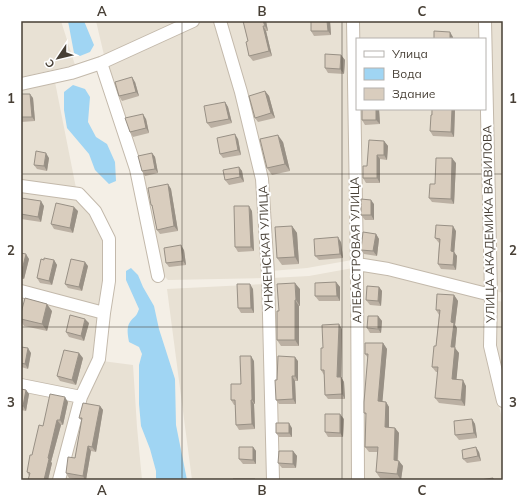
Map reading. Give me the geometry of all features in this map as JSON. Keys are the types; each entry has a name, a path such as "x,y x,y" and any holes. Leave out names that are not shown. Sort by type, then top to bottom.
{"street":[{"name":"УНЖЕНСКАЯ УЛИЦА","path":"220,21 242,92 262,179 268,274 273,480"},
{"name":"АЛЕБАСТРОВАЯ УЛИЦА","path":"352,21 357,264 358,480"},
{"name":"УЛИЦА АКАДЕМИКА ВАВИЛОВА","path":"485,21 485,38"},
{"path":"21,84 71,73 101,63 190,22"},
{"path":"101,63 136,169 158,276"},
{"name":"УЛИЦА АКАДЕМИКА ВАВИЛОВА","path":"486,76 490,346 503,402"},
{"path":"21,186 79,194 95,211 109,239 109,281 99,359 81,397 59,480"},
{"path":"357,264 388,269 490,295"},
{"path":"21,291 104,313"},
{"path":"21,385 81,397"}],"shaded area":[{"path":"21,21 61,21 75,65 21,77"},
{"path":"96,21 180,21 104,55"},
{"path":"201,21 216,21 238,96 257,181 264,278 168,280 160,272 106,66"},
{"path":"223,21 348,21 352,260 307,268 271,271 267,178"},
{"path":"356,21 481,21 481,38 357,38"},
{"path":"489,21 503,21 503,293 495,291"},
{"path":"55,82 76,188 21,181 21,89"},
{"path":"358,110 483,110 486,289 360,259"},
{"path":"21,191 76,199 91,214 105,241 104,278 99,308 21,288"},
{"path":"353,268 354,480 276,480 272,278 309,276"},
{"path":"359,269 485,299 484,347 503,422 503,480 362,480"},
{"path":"265,284 268,480 192,480 167,289"},
{"path":"21,295 99,315 96,359 79,393 21,381"},
{"path":"495,300 503,302 503,376 496,345"},
{"path":"102,361 133,365 142,480 62,480 84,399"},
{"path":"21,388 76,399 55,480 21,480"}],"water":[{"path":"68,21 84,21 94,45 90,52 80,56 74,53"},
{"path":"73,85 85,89 90,97 88,122 96,137 107,144 115,162 116,181 109,184 95,170 89,154 67,128 64,110 64,92"},
{"path":"131,268 138,275 154,306 159,329 175,379 176,425 187,480 156,480 156,471 150,449 141,426 139,404 139,365 142,354 139,347 129,342 128,332 129,324 139,309 126,280 126,271"}],"building":[{"path":"243,21 263,21 269,51 249,56 246,42 248,41"},
{"path":"311,21 327,21 328,31 311,31"},
{"path":"434,31 450,32 450,38 434,38"},
{"path":"325,54 341,55 340,69 325,68"},
{"path":"132,77 136,92 119,96 115,82"},
{"path":"265,91 271,113 255,118 249,96"},
{"path":"21,94 30,94 32,117 21,117"},
{"path":"225,102 229,119 207,123 204,106"},
{"path":"362,110 376,110 376,120 362,120"},
{"path":"432,110 452,110 451,132 430,131"},
{"path":"143,114 146,128 130,132 125,118"},
{"path":"235,134 238,150 220,154 217,138"},
{"path":"278,135 285,164 267,168 260,139"},
{"path":"369,140 384,141 384,155 377,155 377,178 363,178 363,166 367,166"},
{"path":"36,151 46,153 44,166 34,165"},
{"path":"152,153 155,169 142,171 138,156"},
{"path":"436,158 452,158 451,199 429,198 430,184 435,184"},
{"path":"239,167 240,177 225,180 223,170"},
{"path":"168,184 174,226 157,230 148,188"},
{"path":"21,198 41,201 38,217 21,214"},
{"path":"361,199 371,200 371,215 361,215"},
{"path":"56,203 74,207 70,228 51,224"},
{"path":"234,206 249,206 251,247 235,247"},
{"path":"436,225 453,226 451,251 454,252 453,265 438,264 440,239 435,238"},
{"path":"292,226 295,257 277,258 275,227"},
{"path":"363,232 376,234 373,251 361,250"},
{"path":"338,237 340,254 315,256 314,239"},
{"path":"181,245 183,261 166,263 164,248"},
{"path":"21,253 26,254 21,274"},
{"path":"44,258 54,260 49,281 37,278 41,259 44,260"},
{"path":"71,259 85,262 79,287 65,284"},
{"path":"336,282 337,296 315,296 315,283"},
{"path":"295,283 295,340 277,340 277,311 279,311 277,284"},
{"path":"237,284 250,284 251,308 238,308"},
{"path":"367,286 379,287 378,301 366,300"},
{"path":"437,294 454,295 451,322 454,323 451,347 455,347 452,379 463,380 461,400 435,398 438,367 432,367 440,310 436,310"},
{"path":"25,298 47,304 42,324 21,319"},
{"path":"70,315 85,319 81,336 66,332"},
{"path":"368,316 378,316 378,329 367,328"},
{"path":"339,324 337,377 341,377 342,394 325,395 324,370 321,370 321,348 323,348 322,325"},
{"path":"365,343 383,343 378,401 386,402 385,427 395,428 394,460 399,461 397,474 376,472 378,447 365,447 366,413 364,413 364,402 368,354 365,354"},
{"path":"21,347 28,348 25,364 21,363"},
{"path":"64,350 79,353 72,380 57,376"},
{"path":"240,356 251,356 252,424 236,425 235,400 231,400 231,384 241,384"},
{"path":"278,356 295,357 295,376 292,376 293,399 276,400 275,380 277,380"},
{"path":"21,389 26,390 23,406 21,406"},
{"path":"50,394 65,397 60,420 57,420 44,480 28,480 30,473 27,472 30,455 32,455 39,425 43,426"},
{"path":"83,403 100,406 92,447 88,446 83,476 66,473 68,457 75,458 82,418 79,418"},
{"path":"325,414 340,414 340,433 325,432"},
{"path":"472,419 474,433 455,435 454,421"},
{"path":"276,423 289,423 289,433 276,433"},
{"path":"239,447 253,447 253,460 239,459"},
{"path":"476,447 478,456 463,459 462,450"},
{"path":"279,451 293,451 293,464 278,463"},
{"path":"493,478 493,480 480,480"},
{"path":"255,479 255,480 233,480"}]}
